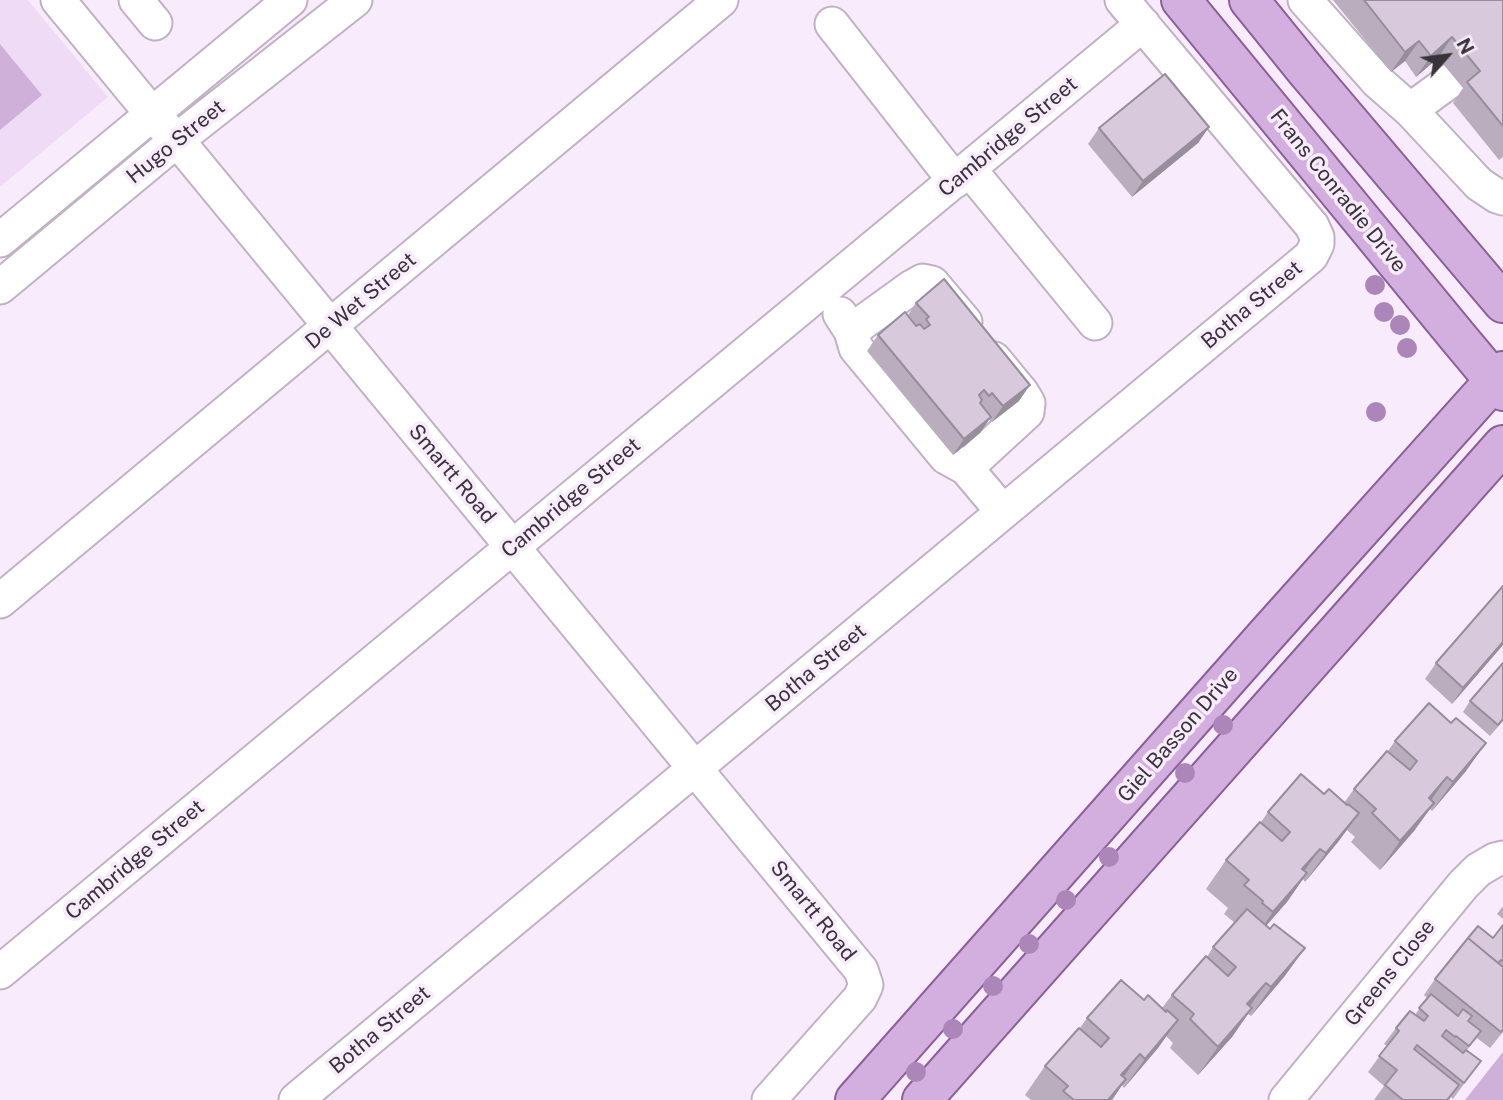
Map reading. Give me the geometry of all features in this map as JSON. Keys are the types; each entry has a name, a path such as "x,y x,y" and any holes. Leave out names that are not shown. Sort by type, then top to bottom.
{"main road":[{"name":"Frans Conradie Drive","path":"1181,0 1500,381"},
{"path":"1249,0 1503,303"},
{"name":"Giel Basson Drive","path":"855,1100 1259,642 1500,381"},
{"path":"922,1100 1503,445"}],"street":[{"name":"Smartt Road","path":"58,0 152,114 177,140 861,970 866,985 860,998 769,1100"},
{"name":"Hugo Street","path":"0,240 290,0"},
{"name":"Hugo Street","path":"0,287 177,140 355,0"},
{"name":"De Wet Street","path":"5,588 330,327 721,0"},
{"path":"1305,0 1377,81 1410,110 1479,184 1503,198"},
{"name":"Cambridge Street","path":"0,972 962,175 1133,12"},
{"name":"Frans Conradie Drive","path":"1133,12 1312,226"},
{"path":"832,24 962,175 1095,323"},
{"path":"1410,110 1454,78"},
{"name":"Botha Street","path":"296,1100 1311,256 1317,244 1312,226"},
{"path":"850,331 923,281 932,283 944,297 1028,403 1027,412 966,468"},
{"path":"822,290 850,331 856,348 946,457 966,468 1003,512"},
{"name":"Greens Close","path":"1286,1100 1463,885 1478,870 1495,859 1503,858"}],"shaded area":[{"path":"0,0 28,0 108,97 0,187"},
{"path":"0,44 42,95 0,130"},
{"path":"1503,1052 1503,1100 1465,1100"}],"building":[{"path":"1364,0 1503,0 1503,126 1467,82 1480,71 1452,37 1431,56 1419,41 1405,52"},
{"path":"1165,74 1209,127 1143,181 1099,128"},
{"path":"944,279 1030,385 1003,406 992,393 989,396 984,390 979,395 982,400 980,403 991,417 964,439 878,335 905,312 916,326 920,324 924,329 930,325 926,319 929,317 916,303"},
{"path":"1503,586 1503,642 1463,688 1436,663"},
{"path":"1503,663 1503,719 1498,725 1470,701"},
{"path":"1429,703 1451,723 1456,718 1486,743 1453,782 1447,777 1429,798 1434,803 1400,841 1372,813 1376,809 1354,789 1387,751 1410,770 1417,761 1395,741"},
{"path":"1301,774 1324,794 1329,789 1359,813 1326,853 1320,849 1302,869 1307,873 1273,912 1244,885 1249,880 1226,860 1260,822 1282,841 1290,832 1268,812"},
{"path":"1247,909 1270,929 1274,924 1305,948 1271,987 1266,983 1247,1004 1252,1008 1218,1047 1190,1019 1194,1014 1172,995 1206,956 1228,976 1236,967 1213,947"},
{"path":"1503,925 1503,961 1498,963 1468,938 1478,926 1493,938"},
{"path":"1468,938 1503,967 1501,1032 1435,979"},
{"path":"1121,980 1144,1000 1148,995 1178,1020 1145,1059 1140,1054 1121,1075 1126,1079 1108,1100 1074,1100 1063,1091 1068,1086 1045,1066 1079,1028 1101,1047 1109,1038 1087,1018"},
{"path":"1431,994 1458,1016 1463,1009 1472,1016 1468,1021 1481,1031 1469,1046 1446,1030 1442,1036 1463,1053 1466,1050 1481,1061 1464,1083 1417,1045 1414,1049 1459,1085 1447,1100 1403,1100 1385,1085 1397,1070 1379,1056 1399,1031 1396,1028 1410,1011 1424,1021 1428,1016 1419,1008"}]}
